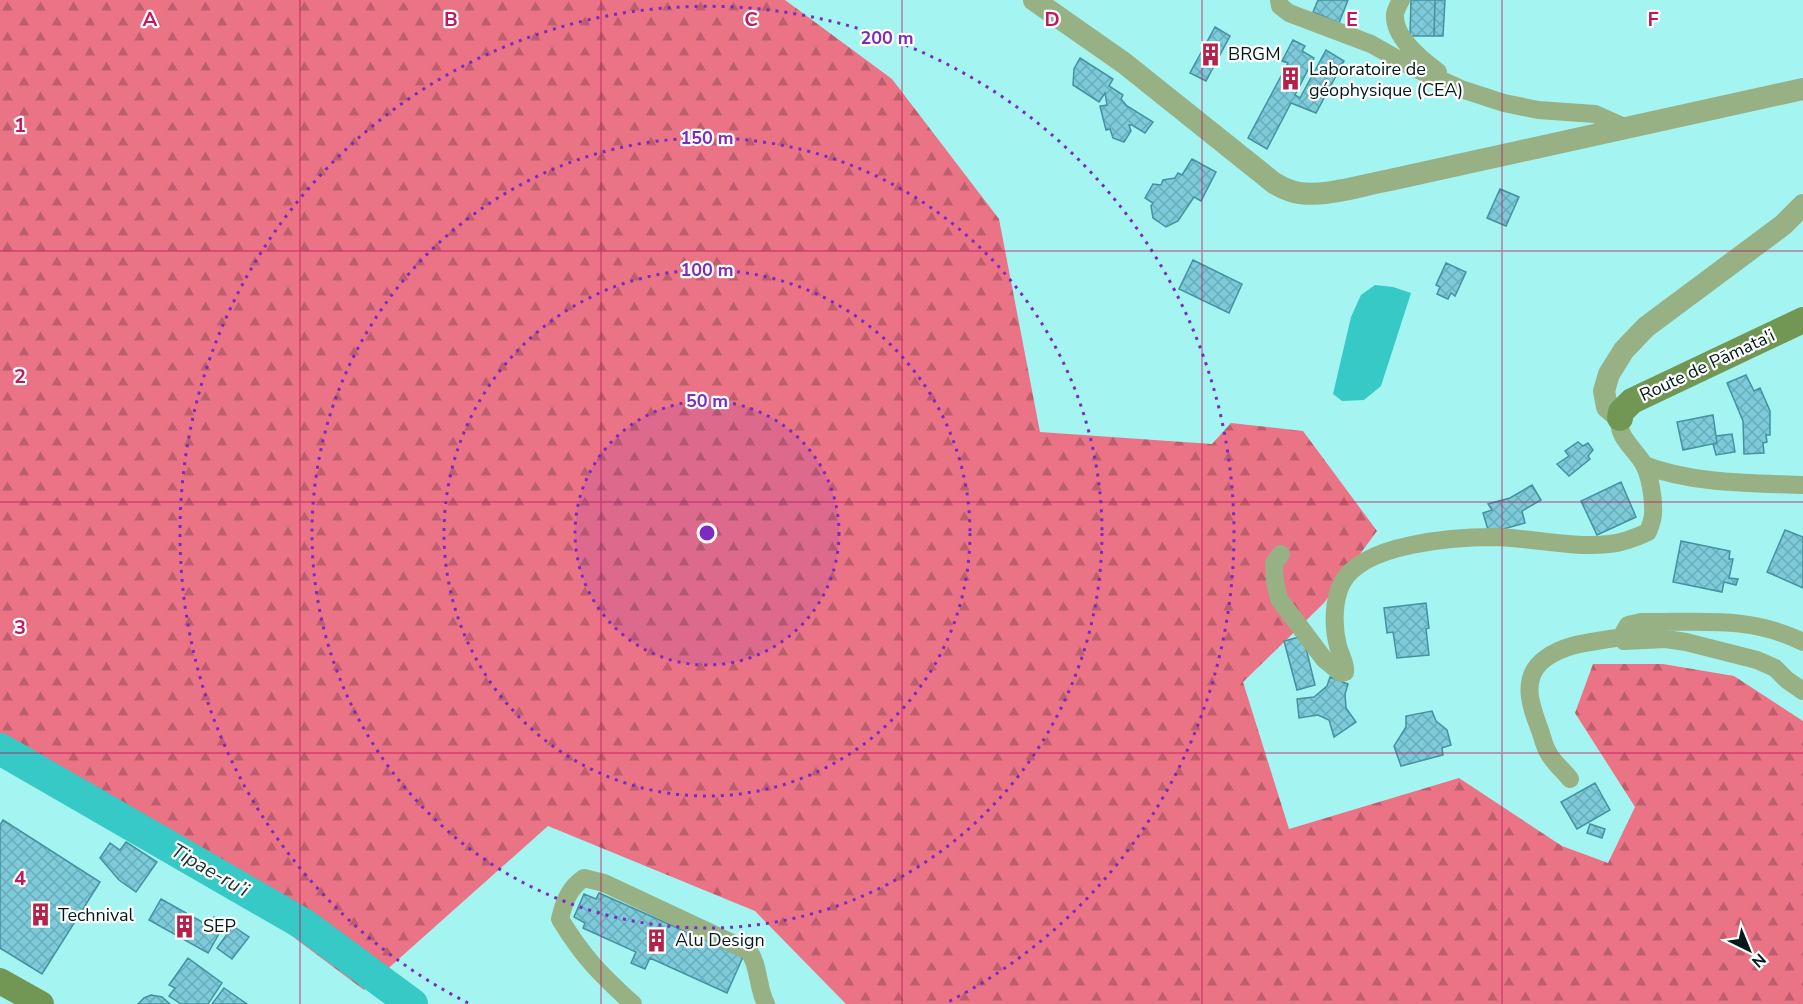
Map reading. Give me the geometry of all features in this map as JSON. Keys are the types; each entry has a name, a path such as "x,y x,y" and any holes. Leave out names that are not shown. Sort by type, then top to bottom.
{"main road":[{"name":"Route de Pāmata'i","path":"1620,418 1621,412 1632,401 1803,320"},
{"path":"0,981 41,1004"}],"street":[{"path":"1034,0 1124,63 1274,183 1292,192 1309,194 1339,190 1803,89"},
{"path":"1279,0 1280,6 1289,13 1371,44 1410,66 1461,89 1504,103 1538,110 1595,114 1624,128"},
{"path":"1401,0 1395,12 1396,27 1406,42 1425,61 1461,89"},
{"path":"1281,554 1274,563 1279,599 1324,659 1341,674 1345,672 1346,665 1338,646 1336,604 1342,583 1352,571 1368,559 1393,548 1454,538 1496,537 1582,545 1609,544 1630,540 1648,532 1653,515 1651,493 1644,465 1618,426 1620,418 1607,407 1604,391 1609,374 1624,350 1646,327 1783,225 1803,205"},
{"path":"1644,465 1666,473 1803,485"},
{"path":"1775,484 1803,492"},
{"path":"1621,637 1628,626 1641,622 1724,621 1769,628 1803,642"},
{"path":"1570,779 1549,754 1534,716 1528,691 1532,674 1545,658 1561,650 1588,641 1621,637 1624,640 1666,639 1686,642 1757,660 1775,668 1803,691"},
{"path":"633,1004 597,972 577,947 560,919 563,905 573,885 584,878 604,883 749,951 755,960 761,995 766,1004"}],"green space":[{"path":"0,0 785,0 892,79 999,219 1040,432 1212,444 1231,423 1303,431 1377,531 1324,603 1243,682 1289,829 1459,778 1562,846 1608,863 1635,807 1575,713 1593,664 1663,664 1734,676 1803,721 1803,1004 846,1004 755,911 548,826 364,990 204,870 0,760"}],"water":[{"path":"1375,285 1393,287 1411,293 1381,386 1364,400 1342,401 1333,394 1351,317 1361,295"}],"building":[{"path":"1318,0 1348,0 1339,23 1313,12"},
{"path":"1411,0 1435,0 1434,36 1410,36"},
{"path":"1435,0 1445,0 1443,36 1434,36"},
{"name":"BRGM","path":"1215,27 1230,36 1206,81 1190,73"},
{"name":"Laboratoire de géophysique (CEA)","path":"1293,40 1305,46 1302,51 1314,58 1295,95 1300,98 1326,50 1344,61 1316,113 1291,103 1267,149 1248,138 1288,63 1282,61"},
{"path":"1080,58 1113,79 1109,86 1123,95 1121,99 1127,106 1153,122 1145,133 1129,125 1131,131 1124,142 1113,138 1110,129 1106,130 1100,106 1107,105 1105,93 1099,102 1073,85 1074,69"},
{"path":"1192,159 1216,172 1201,201 1194,197 1178,221 1166,227 1153,218 1151,206 1153,203 1145,198 1153,184 1161,185 1163,180 1175,178 1178,173 1182,175"},
{"path":"1500,189 1519,197 1506,226 1487,218"},
{"path":"1193,260 1242,284 1229,313 1179,289"},
{"path":"1446,263 1466,272 1455,296 1451,293 1448,299 1437,294 1440,287 1436,285"},
{"path":"1746,375 1754,391 1760,388 1770,411 1770,435 1766,435 1767,442 1763,443 1764,453 1744,454 1743,421 1727,383"},
{"path":"1713,415 1717,443 1683,450 1677,422"},
{"path":"1732,434 1735,452 1716,455 1713,444 1717,443 1716,436"},
{"path":"1578,442 1583,446 1588,443 1593,450 1588,456 1590,459 1569,476 1557,464 1569,456 1565,451"},
{"path":"1621,482 1636,517 1597,535 1581,501"},
{"path":"1532,485 1541,500 1522,511 1525,523 1489,533 1483,513 1492,510 1488,504 1510,498"},
{"path":"1785,530 1803,537 1803,588 1767,572"},
{"path":"1681,541 1730,551 1729,559 1733,559 1729,578 1738,579 1736,585 1724,582 1722,592 1673,582"},
{"path":"1426,603 1429,655 1397,658 1393,632 1387,633 1384,608"},
{"path":"1303,636 1315,685 1297,690 1284,641"},
{"path":"1330,677 1348,684 1345,694 1346,708 1356,722 1334,737 1329,720 1318,715 1299,718 1297,699 1314,697 1327,686"},
{"path":"1432,711 1436,721 1447,730 1451,745 1442,748 1443,755 1401,766 1394,746 1406,727 1406,716"},
{"path":"1595,783 1610,810 1577,829 1561,802"},
{"name":"Technival","path":"3,820 100,882 42,974 0,948 0,825"},
{"path":"1590,824 1605,829 1602,838 1587,833"},
{"path":"126,842 157,862 136,892 119,880 100,858 110,843 120,850"},
{"name":"Alu Design","path":"599,893 743,957 727,993 650,958 645,969 631,963 636,952 583,928 585,923 574,917 584,894 596,899"},
{"name":"SEP","path":"161,899 220,932 208,953 149,920"},
{"path":"214,917 231,925 227,934 210,926"},
{"name":"SEP","path":"233,926 249,937 232,959 217,948"},
{"name":"SEP","path":"188,958 222,983 208,1004 181,1004 169,996 175,988 169,985"},
{"path":"224,988 247,1004 212,1004"},
{"path":"151,995 162,997 170,1004 138,1004"}],"waterway":[{"name":"Tipae-ru’i","path":"0,749 305,925 412,1004"}],"place":[{"name":"BRGM","path":"1210,54"},
{"name":"Laboratoire de géophysique (CEA)","path":"1291,79"},
{"name":"Technival","path":"40,915"},
{"name":"SEP","path":"185,926"},
{"name":"Alu Design","path":"657,940"}]}
